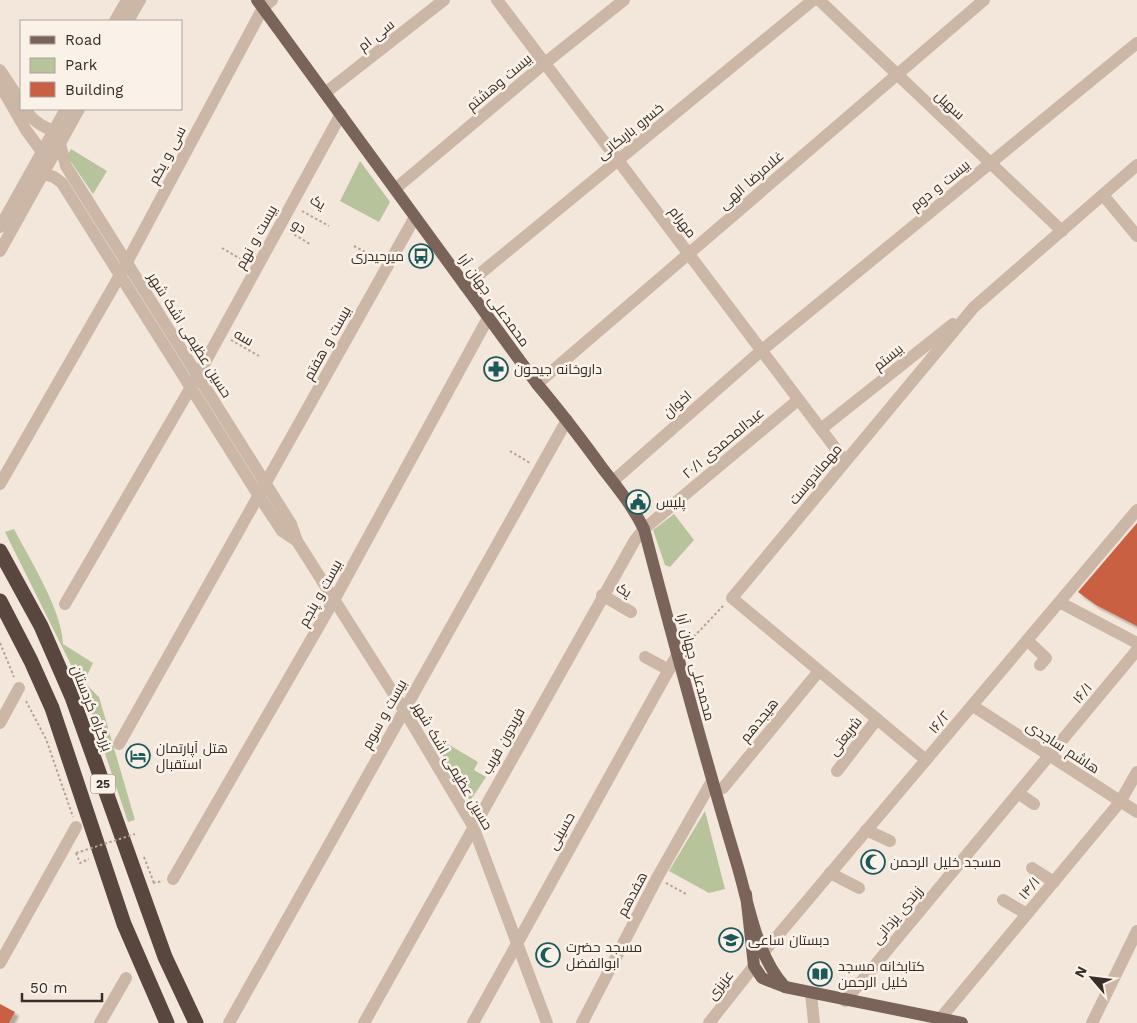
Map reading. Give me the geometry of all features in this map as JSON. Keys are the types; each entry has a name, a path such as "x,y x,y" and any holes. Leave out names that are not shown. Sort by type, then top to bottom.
{"highway":[{"name":"بزرگراه کردستان","path":"0,551 41,626 72,697 147,885 165,957 196,1023"},
{"name":"25","path":"0,601 31,661 52,708 124,924 168,1023"}],"main road":[{"name":"محمدعلی جهان آرا","path":"264,3 325,93 488,318 628,501 644,529 677,654 718,784 746,894"},
{"path":"746,894 763,953 770,968 785,987"},
{"path":"746,894 754,966 762,978 785,987 845,1001 939,1022 962,1023"}],"street":[{"path":"116,20 127,0"},
{"path":"129,20 140,0"},
{"name":"سی ام","path":"325,93 444,0"},
{"name":"مهرام","path":"497,0 845,461"},
{"name":"بیست وهشتم","path":"395,189 545,63 624,0"},
{"name":"خسرو باریکانی","path":"465,286 814,0"},
{"name":"سهیل","path":"819,0 1062,231"},
{"name":"غلامرضا الهی","path":"537,384 984,0"},
{"name":"سی و یکم","path":"120,275 264,3"},
{"name":"بیست و دوم","path":"762,350 1137,43"},
{"path":"0,70 20,100"},
{"path":"0,85 26,130 42,152"},
{"path":"26,110 41,126 54,131"},
{"path":"0,227 65,110"},
{"path":"0,251 78,110"},
{"name":"بیست و نهم","path":"191,386 341,114"},
{"name":"حسین عظیمی اشک شهر","path":"60,144 66,166 291,524 296,541 404,710 473,826 547,1023"},
{"path":"1137,165 1103,195 1137,236"},
{"name":"حسین عظیمی اشک شهر","path":"43,174 54,176 62,183 191,386 258,496 282,531 296,541"},
{"name":"مهماندوست","path":"732,598 974,307 1103,195"},
{"name":"بیست و هفتم","path":"258,496 415,217"},
{"path":"0,484 120,275"},
{"name":"بیستم","path":"821,429 974,307"},
{"name":"بیست و پنجم","path":"173,879 334,600 488,318"},
{"name":"اخوان","path":"613,481 762,350"},
{"path":"65,604 191,386"},
{"name":"عبدالمحمدی ۲۰/۱","path":"644,529 798,400"},
{"name":"بیست و سوم","path":"229,1023 567,420"},
{"path":"119,744 258,496"},
{"name":"۱۶/۲","path":"763,953 1137,510"},
{"name":"فریدون قریب","path":"364,1023 602,595 635,540 644,529"},
{"name":"یک","path":"602,595 631,612"},
{"path":"732,598 926,760"},
{"path":"1060,603 1137,643"},
{"path":"1028,641 1046,658 1040,665"},
{"name":"۱۶/۱","path":"1049,756 1137,650"},
{"name":"حسینی","path":"473,1023 677,654"},
{"path":"645,656 668,670"},
{"name":"هیجدهم","path":"718,784 819,671"},
{"path":"0,723 19,688"},
{"name":"هاشم ساجدی","path":"973,706 1137,812"},
{"name":"شریعتی","path":"837,771 877,719"},
{"name":"زرندی یزدانی","path":"845,1001 1049,756"},
{"name":"۱۴/۱","path":"939,1022 1120,802 1137,772"},
{"name":"هفدهم","path":"582,1023 658,878 718,784"},
{"path":"1018,793 1034,804"},
{"path":"0,963 76,827"},
{"path":"866,830 890,841"},
{"path":"1032,868 1054,882"},
{"path":"830,873 860,888"},
{"path":"1003,900 1027,914"},
{"path":"1092,1023 1137,931"},
{"name":"عزیزی","path":"710,1023 754,966"},
{"path":"100,1023 126,978"},
{"path":"811,993 814,1023"}],"path":[{"name":"یک","path":"291,204 329,226"},
{"name":"دو","path":"279,226 310,244"},
{"path":"354,246 388,265"},
{"path":"222,248 256,268"},
{"name":"سه","path":"220,334 259,356"},
{"path":"510,451 540,468"},
{"path":"677,654 732,598"},
{"path":"0,643 19,688 46,739 76,827 89,860 80,863 76,853 135,834"},
{"path":"143,856 147,885 173,879"},
{"path":"658,878 688,895"}],"green space":[{"path":"71,149 107,171 93,194 67,156"},
{"path":"360,161 390,202 379,222 340,201"},
{"path":"674,514 694,540 670,567 665,565 653,530"},
{"path":"14,529 51,601 57,616 63,644 93,663 84,682 99,697 135,820 128,822 84,691 5,532"},
{"path":"446,743 478,762 474,770 486,777 470,801 441,753"},
{"path":"705,811 725,889 709,893 669,871"}],"building":[{"path":"1137,523 1137,626 1096,605 1078,592"},
{"path":"0,1004 15,1012 9,1023 0,1023"}],"place":[{"name":"میرحیدری","path":"421,256"},
{"name":"داروخانه جیحون","path":"496,369"},
{"name":"پلیس","path":"638,502"},
{"name":"هتل آپارتمان استقبال","path":"138,756"},
{"name":"مسجد خلیل الرحمن","path":"873,862"},
{"name":"دبستان ساعی","path":"731,940"},
{"name":"مسجد حضرت ابوالفضل","path":"548,955"},
{"name":"كتابخانه مسجد خليل الرحمن","path":"820,974"}]}
